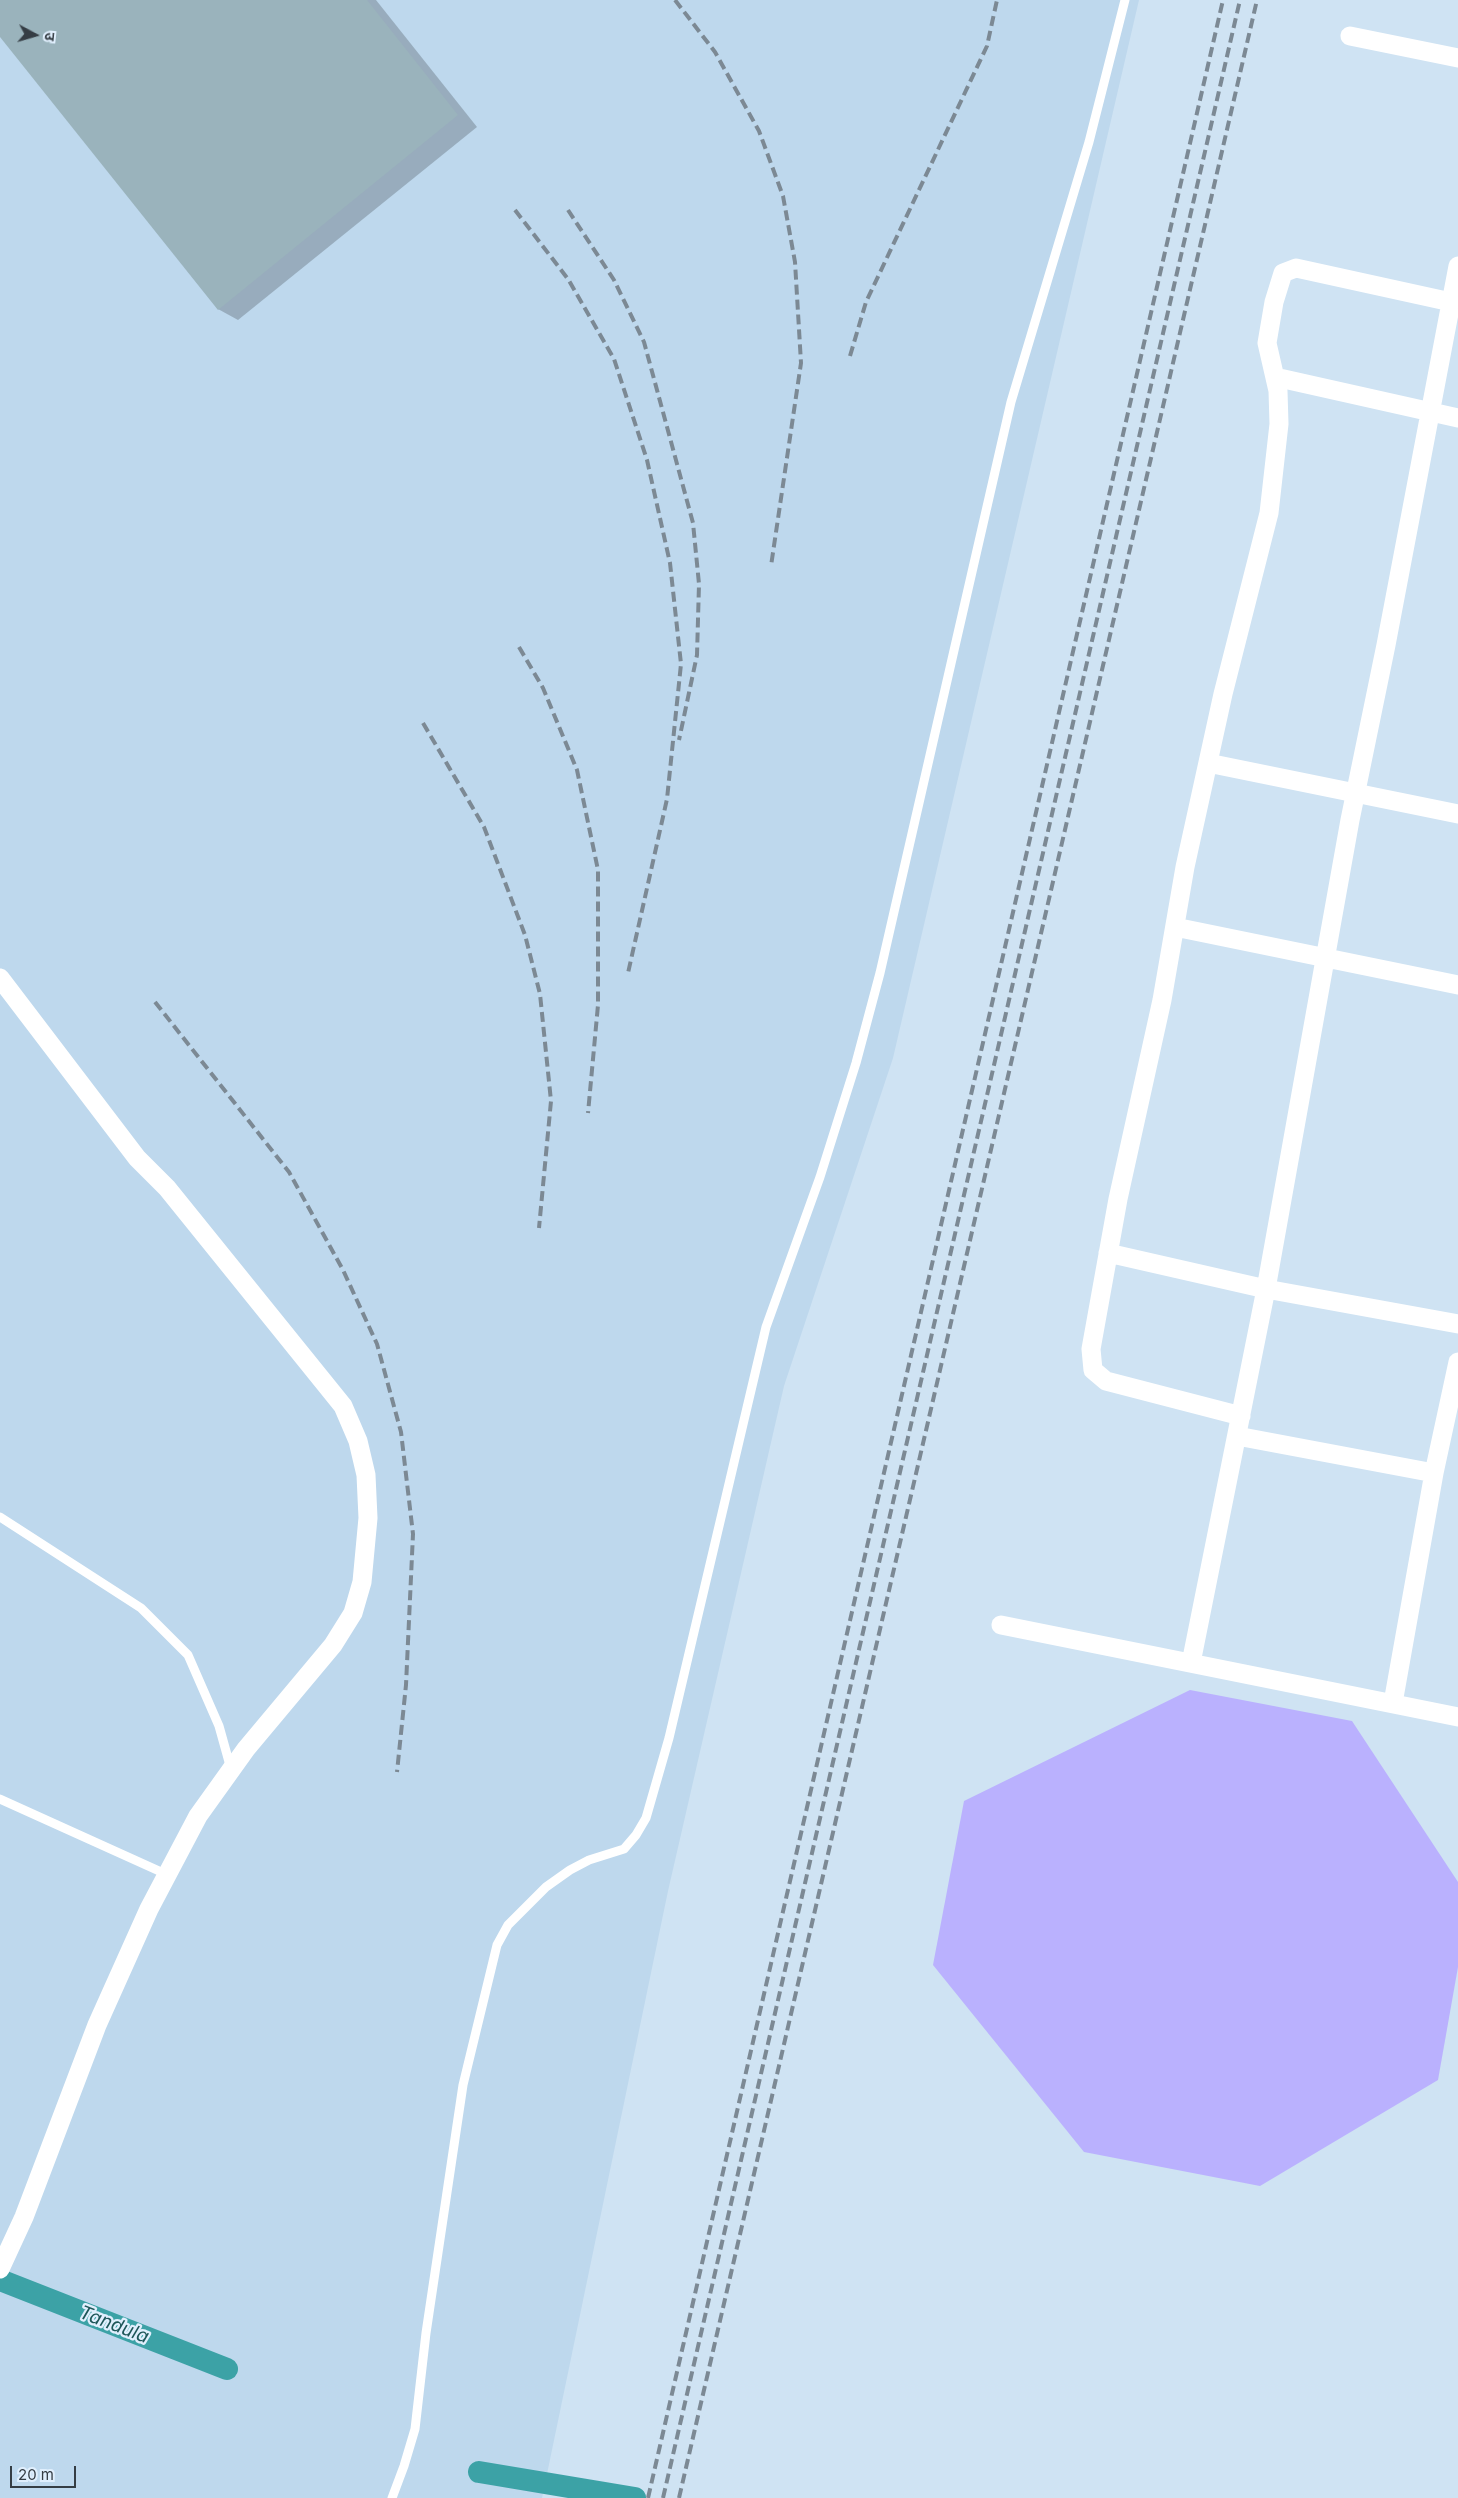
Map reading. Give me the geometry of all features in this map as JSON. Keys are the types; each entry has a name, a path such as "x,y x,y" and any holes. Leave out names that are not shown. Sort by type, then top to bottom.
{"street":[{"path":"1350,36 1458,58"},
{"path":"1191,1663 1266,1289 1355,794 1386,645 1458,266"},
{"path":"1241,1416 1106,1382 1093,1370 1091,1349 1108,1254 1162,1000 1208,763 1223,694 1269,513 1279,424 1275,377 1267,343 1280,280 1283,273 1296,268 1451,302"},
{"path":"1275,377 1458,418"},
{"path":"1208,763 1458,814"},
{"path":"1175,927 1458,985"},
{"path":"0,978 137,1158 167,1188 343,1406 358,1441 366,1476 368,1518 362,1582 353,1613 318,1665 231,1769 198,1816 149,1909 97,2025 24,2217 0,2269"},
{"path":"1108,1254 1266,1289 1458,1324"},
{"path":"1393,1703 1434,1473 1458,1362"},
{"path":"1237,1436 1434,1473"},
{"path":"1001,1625 1458,1716"}],"lane":[{"path":"392,2498 415,2429 426,2333 463,2086 497,1945 508,1925 546,1887 570,1870 589,1860 624,1849 636,1835 646,1818 669,1738 766,1327 820,1177 856,1063 878,982 1011,402 1089,142 1126,0"},
{"path":"0,1517 141,1608 188,1655 219,1726 231,1769"},
{"path":"0,1799 168,1875"}],"shaded area":[{"path":"0,0 1139,0 893,1058 784,1386 668,1891 542,2498 0,2498"},
{"path":"1190,1690 1352,1721 1458,1882 1458,1967 1438,2080 1260,2186 1084,2152 933,1965 964,1801"}],"building":[{"path":"0,0 367,0 458,115 218,310 0,37"}],"waterway":[{"name":"Tandula","path":"0,2280 227,2369"},
{"name":"Tandula","path":"479,2472 635,2498"}],"railway":[{"path":"675,0 715,52 759,131 783,196 795,262 801,363 771,566"},
{"path":"850,356 866,302 987,46 997,0"},
{"path":"648,2498 1223,0"},
{"path":"663,2498 1240,0"},
{"path":"679,2498 1257,0"},
{"path":"515,210 568,279 614,359 647,460 670,563 681,664 667,799 628,973"},
{"path":"568,210 614,280 644,342 693,523 699,584 697,655 679,740"},
{"path":"519,647 543,688 577,770 598,870 598,1005 588,1113"},
{"path":"423,723 484,827 525,935 540,994 551,1101 539,1228"},
{"path":"155,1002 289,1172 343,1270 377,1344 401,1432 413,1534 406,1685 397,1772"}]}
